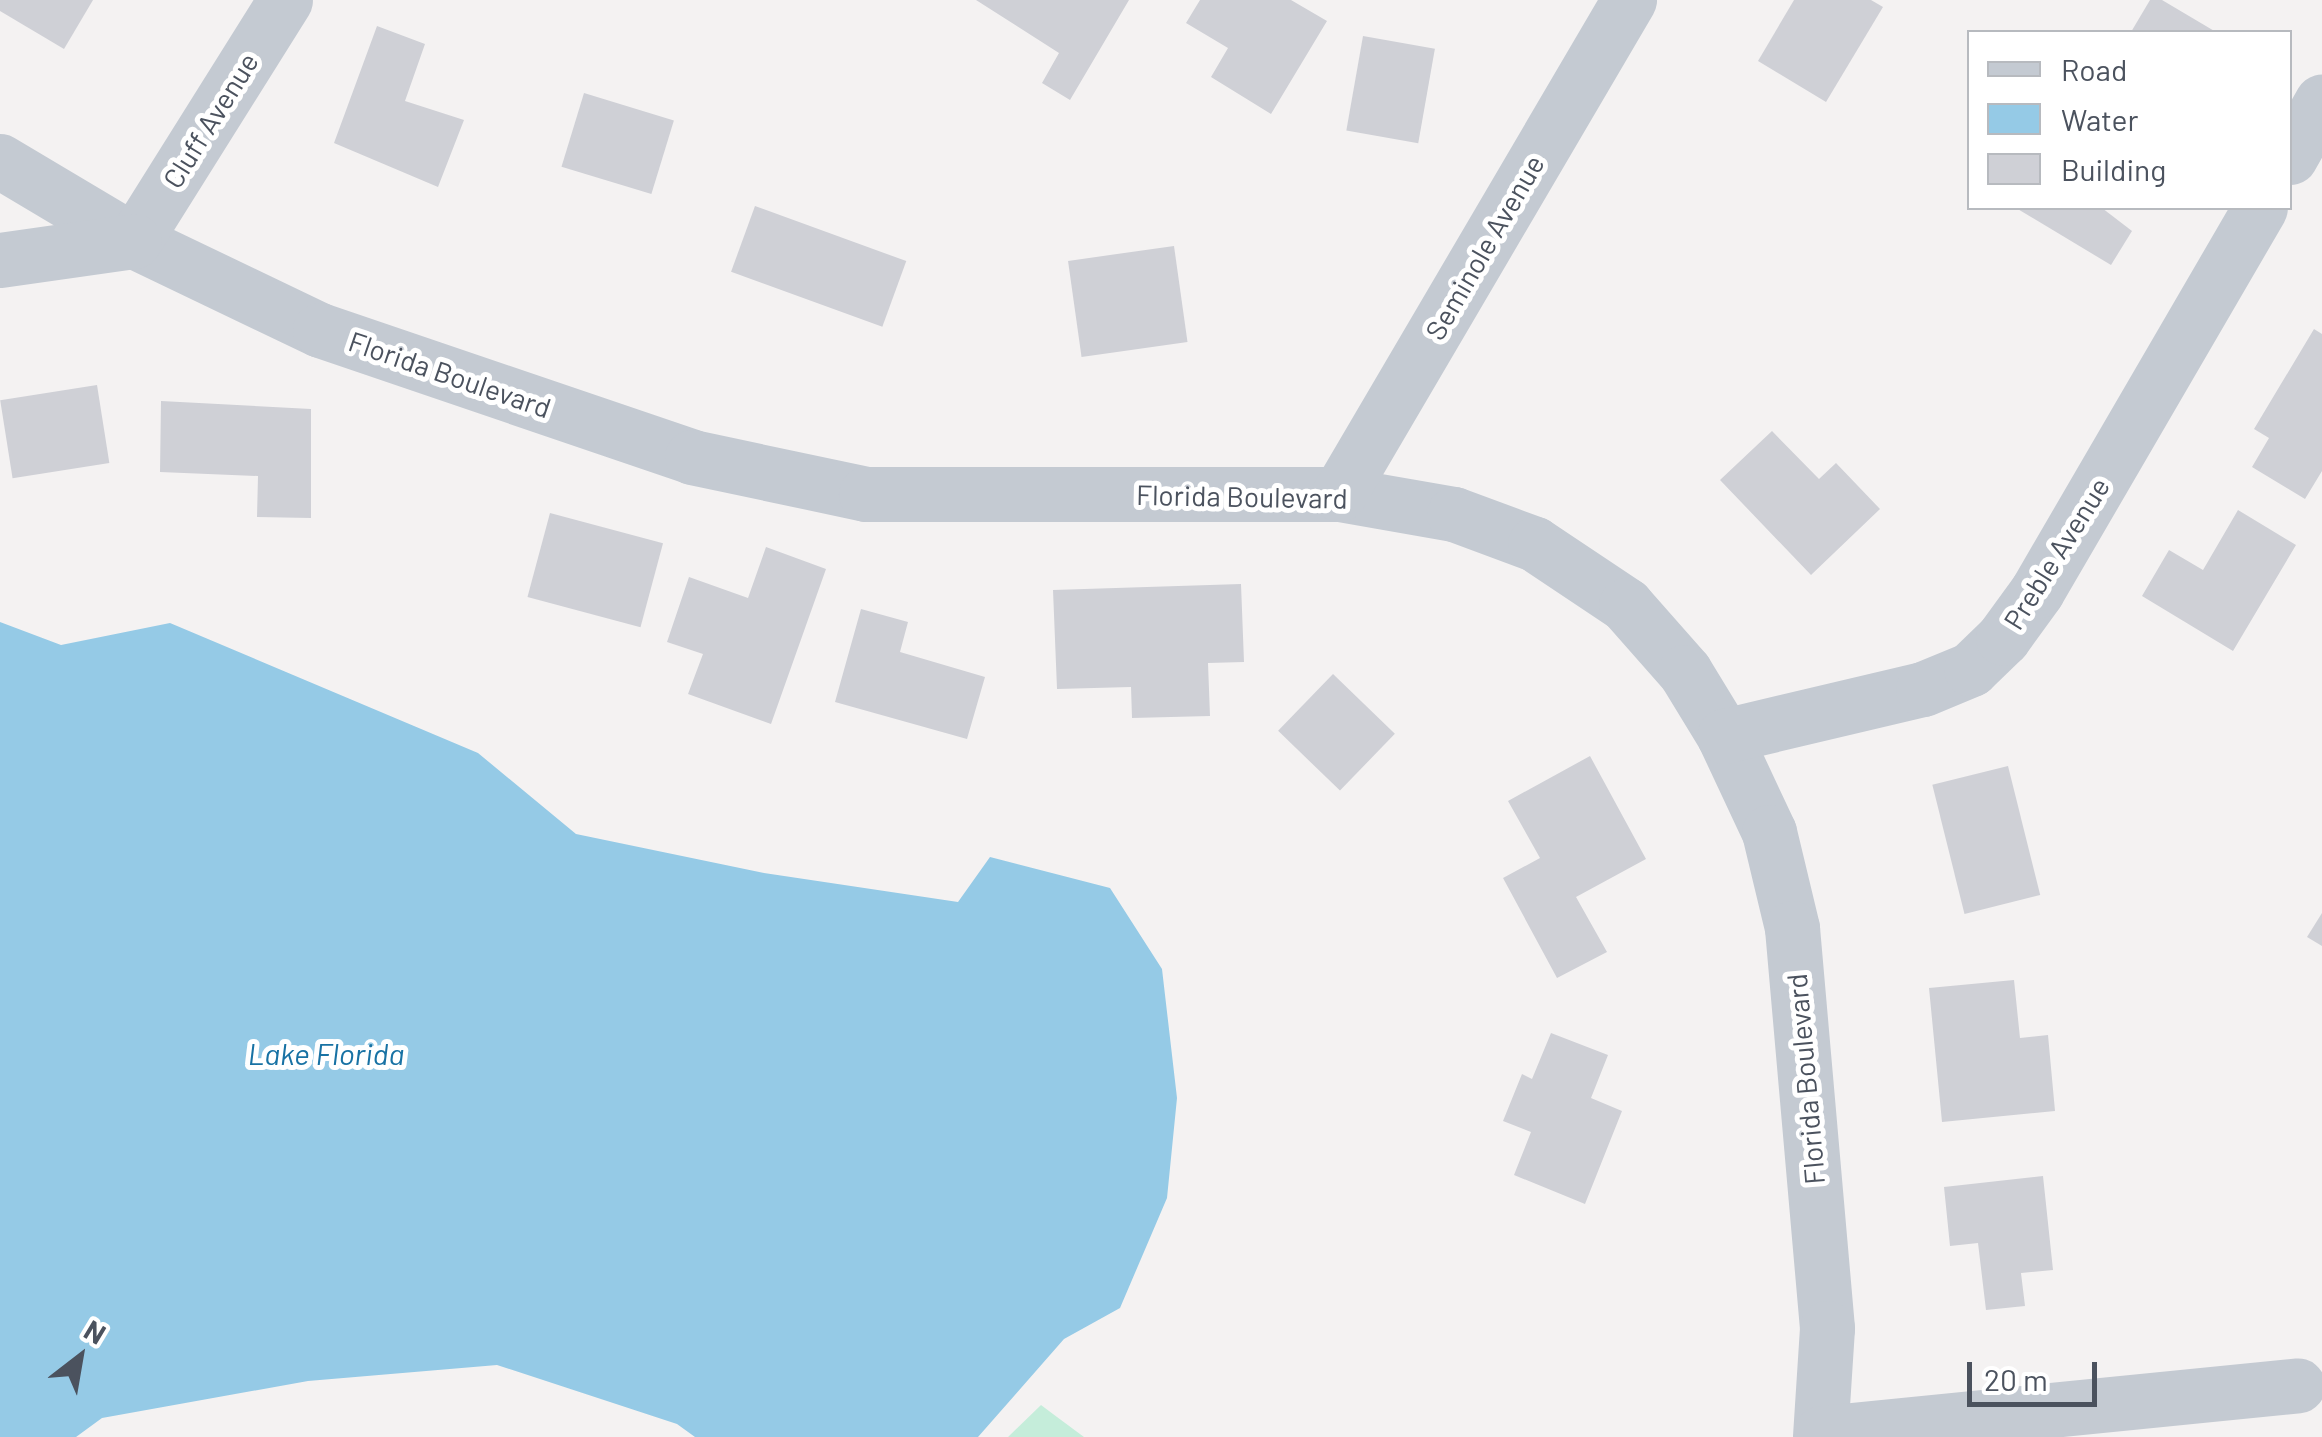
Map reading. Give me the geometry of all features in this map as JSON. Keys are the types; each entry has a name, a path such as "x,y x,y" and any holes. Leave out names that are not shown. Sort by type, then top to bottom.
{"street":[{"name":"Cluff Avenue","path":"134,241 285,0"},
{"name":"Seminole Avenue","path":"1339,494 1629,0"},
{"path":"2292,154 2322,101"},
{"name":"Florida Boulevard","path":"0,161 134,241 320,330 692,457 866,494 1339,494 1454,514 1535,544 1626,605 1685,672 1724,736 1768,832 1792,928 1828,1328 1820,1435"},
{"name":"Preble Avenue","path":"1724,736 1924,689 1971,668 1992,648 2037,591 2259,210"},
{"path":"0,260 134,241"},
{"path":"1820,1435 2298,1385"}],"green space":[{"path":"1041,1405 1057,1417 1084,1437 1008,1437"}],"water":[{"name":"Lake Florida","path":"0,622 61,645 170,623 478,753 576,834 764,873 958,902 990,857 1110,888 1162,969 1177,1098 1167,1198 1120,1308 1064,1339 978,1437 695,1437 677,1424 497,1365 308,1381 102,1418 76,1437 0,1437"}],"building":[{"path":"0,0 93,0 64,49 0,11"},
{"path":"976,0 1129,0 1070,100 1042,83 1059,53"},
{"path":"1200,0 1291,0 1327,21 1271,114 1211,77 1228,48 1186,23"},
{"path":"1794,0 1871,0 1883,7 1826,102 1758,61"},
{"path":"2150,0 2162,0 2213,30 2132,30"},
{"path":"377,26 425,44 405,101 464,120 438,187 334,143"},
{"path":"1363,36 1435,49 1418,143 1346,131"},
{"path":"584,93 674,120 651,194 561,167"},
{"path":"755,206 906,261 882,327 731,272"},
{"path":"2019,210 2105,210 2132,231 2111,265"},
{"path":"1174,246 1187,342 1082,357 1068,261"},
{"path":"2314,329 2322,334 2322,471 2305,499 2252,467 2269,438 2254,429"},
{"path":"97,385 109,463 13,478 0,400"},
{"path":"161,401 311,409 311,518 257,517 258,476 160,472"},
{"path":"1772,431 1819,479 1836,463 1880,509 1811,575 1720,480"},
{"path":"2238,510 2296,545 2233,651 2142,596 2169,550 2203,570"},
{"path":"550,513 663,543 640,627 527,597"},
{"path":"766,547 826,569 771,724 688,694 703,654 667,642 689,577 748,598"},
{"path":"1241,584 1244,662 1208,663 1210,716 1132,718 1131,687 1057,689 1053,590"},
{"path":"861,609 908,622 900,652 985,677 967,739 835,702"},
{"path":"1333,674 1395,734 1340,791 1278,731"},
{"path":"1590,756 1646,859 1576,897 1607,952 1557,978 1503,878 1540,858 1508,801"},
{"path":"2008,766 2040,895 1964,914 1932,785"},
{"path":"2322,913 2322,946 2307,937"},
{"path":"2014,980 2020,1038 2048,1035 2055,1111 1942,1122 1929,988"},
{"path":"1551,1033 1608,1055 1591,1098 1622,1111 1585,1204 1514,1175 1531,1132 1503,1121 1522,1074 1532,1079"},
{"path":"2043,1176 2053,1270 2021,1273 2025,1306 1986,1310 1978,1243 1950,1246 1944,1187"}]}
